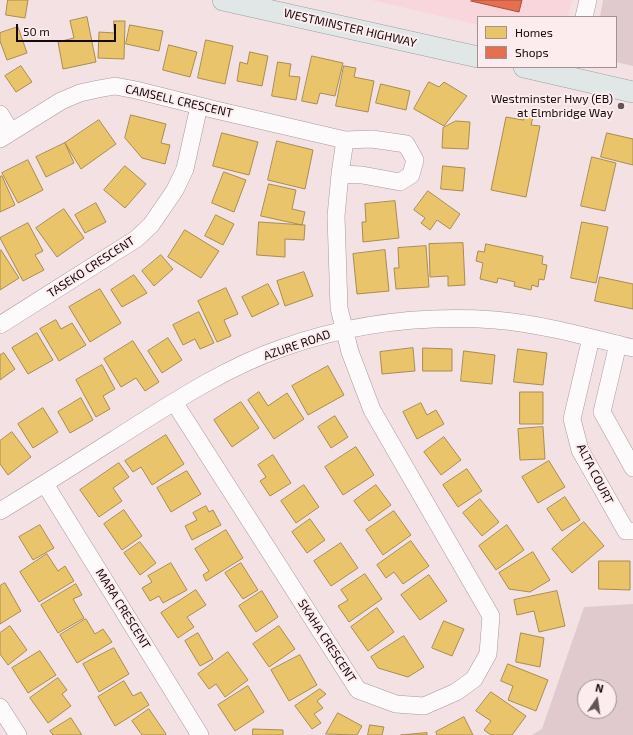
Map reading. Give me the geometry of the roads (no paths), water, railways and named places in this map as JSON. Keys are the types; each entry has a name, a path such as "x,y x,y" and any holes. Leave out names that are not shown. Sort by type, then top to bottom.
{"main road":[{"name":"WESTMINSTER HIGHWAY","path":"223,0 477,57"},
{"path":"533,68 571,72 633,92"}],"street":[{"path":"584,16 588,0"},
{"name":"CAMSELL CRESCENT","path":"6,136 61,101 80,93 115,86 345,140 372,139 406,144 415,160 411,175 400,182 362,175 340,174"},
{"name":"TASEKO CRESCENT","path":"0,325 136,239 151,225 174,190 185,169 199,106"},
{"path":"0,114 6,136"},
{"path":"344,330 339,308 336,216 345,140"},
{"name":"AZURE ROAD","path":"0,511 174,402 232,370 280,348 323,334 379,324 413,320 464,318 497,320 530,325 625,346"},
{"name":"SKAHA CRESCENT","path":"174,402 358,690 396,704 424,706 456,692 474,679 488,654 491,616 372,410 356,371 344,330"},
{"name":"ALTA COURT","path":"591,338 572,419 580,450 626,531 633,531"},
{"path":"625,346 602,412 633,468"},
{"name":"MARA CRESCENT","path":"45,484 200,735"},
{"path":"0,707 18,735"}],"place":[{"name":"Westminster Hwy (EB) at Elmbridge Way","path":"621,106"}]}
